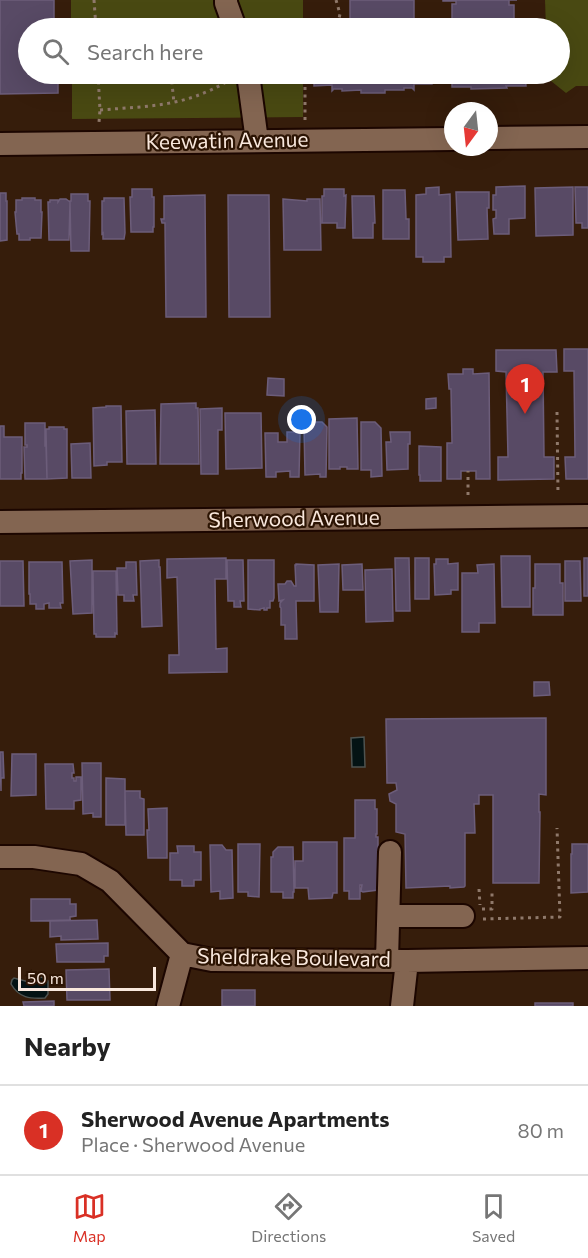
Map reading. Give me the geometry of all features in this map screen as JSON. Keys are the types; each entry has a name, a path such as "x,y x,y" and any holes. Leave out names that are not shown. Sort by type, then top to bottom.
{"street":[{"path":"241,84 257,141"},
{"path":"498,138 588,137"},
{"name":"Keewatin Avenue","path":"0,144 444,139"},
{"name":"Sherwood Avenue","path":"0,522 588,516"},
{"path":"390,852 389,916 402,1006"},
{"name":"Sheldrake Boulevard","path":"0,857 34,857 81,864 110,881 182,954 212,960 588,958"},
{"path":"389,916 472,913"},
{"path":"168,1006 182,954"}],"path":[{"path":"94,0 95,18"},
{"path":"336,0 339,18"},
{"path":"98,127 99,84"},
{"path":"172,84 174,103"},
{"path":"100,110 174,103 224,84"},
{"path":"305,84 305,124"},
{"path":"557,412 558,494"},
{"path":"468,471 468,495"},
{"path":"492,892 492,909 472,913 469,919 560,917 557,828"}],"shaded area":[{"path":"71,0 303,0 303,18 71,18"},
{"path":"545,0 588,0 588,86 576,86 566,93 555,84 570,84 570,18 546,18"},
{"path":"72,84 303,84 303,117 72,119"},
{"path":"364,737 365,767 352,767 351,738"},
{"path":"40,977 48,981 48,994 45,998 25,997 11,984 14,978 29,982"}],"building":[{"path":"0,0 54,0 54,18 18,18 18,84 58,84 58,93 0,94"},
{"path":"350,0 414,0 414,18 350,18"},
{"path":"509,0 509,5 514,5 514,18 452,18 452,4 456,4 456,1 443,1"},
{"path":"314,84 414,84 414,90 404,88 404,90 385,90 385,93 361,93 361,90 333,89 332,91 332,85 314,86"},
{"path":"452,84 526,84 526,86 471,89 471,87 452,87"},
{"path":"525,186 525,218 509,219 509,234 494,234 493,219 496,218 496,210 493,210 493,195 496,195 496,187"},
{"path":"439,187 439,195 450,194 451,257 444,257 444,262 423,262 423,257 416,257 416,195 426,194 426,188"},
{"path":"573,187 573,235 536,236 535,188"},
{"path":"575,187 588,187 588,228 582,228 582,223 576,223"},
{"path":"132,189 152,189 152,197 154,197 153,232 131,232 130,197 132,197"},
{"path":"324,189 344,189 344,196 346,195 345,228 337,228 337,223 322,223"},
{"path":"383,190 405,190 409,239 383,239"},
{"path":"456,192 489,192 488,239 458,240"},
{"path":"0,193 6,193 7,240 0,241"},
{"path":"71,194 88,194 88,201 90,201 89,251 71,251"},
{"path":"205,195 206,317 166,317 165,223 162,223 161,219 164,219 164,196"},
{"path":"228,195 269,195 270,317 229,317"},
{"path":"352,196 374,196 373,238 353,238"},
{"path":"22,198 41,200 41,238 19,240 15,212 16,200 22,200"},
{"path":"104,198 124,198 124,239 103,239 102,201"},
{"path":"60,199 70,202 69,240 49,240 48,202 58,200 58,202"},
{"path":"283,199 307,201 307,199 320,199 321,250 284,250"},
{"path":"564,349 588,349 588,479 566,479 565,457 575,457 574,371 564,371"},
{"path":"496,350 556,350 557,372 543,372 544,457 554,457 554,479 498,480 498,457 508,457 506,372 496,371"},
{"path":"463,369 473,369 473,374 489,373 490,479 476,479 476,471 461,471 461,479 447,479 447,443 452,443 451,389 449,389 448,374 463,374"},
{"path":"268,378 284,379 284,396 267,395"},
{"path":"436,398 436,408 426,409 426,399"},
{"path":"196,403 199,464 160,464 161,404"},
{"path":"121,406 122,462 107,462 107,465 94,466 93,408"},
{"path":"222,408 222,430 218,430 218,474 201,474 200,409"},
{"path":"155,410 156,464 127,464 126,411"},
{"path":"225,413 261,413 262,468 226,469"},
{"path":"357,418 358,469 340,467 340,469 329,469 329,419"},
{"path":"316,422 322,422 327,427 326,477 320,477 320,474 305,475 304,427 310,427"},
{"path":"361,422 375,422 381,428 382,476 371,477 371,470 361,470"},
{"path":"25,423 45,423 47,479 25,479 24,447 27,445 25,445"},
{"path":"0,426 4,426 4,437 22,437 21,479 0,479"},
{"path":"49,427 67,429 67,478 47,479 46,429"},
{"path":"287,432 300,432 299,477 290,477 290,471 276,472 276,477 266,477 265,433 278,433 278,442 287,442"},
{"path":"390,432 410,432 408,469 387,470 386,442 391,442"},
{"path":"90,443 91,478 72,478 71,444"},
{"path":"419,446 441,447 441,481 420,481"},
{"path":"501,556 530,556 530,607 502,607"},
{"path":"226,558 226,579 215,579 216,649 227,648 227,672 169,673 169,655 179,655 177,577 167,578 167,559"},
{"path":"395,558 409,558 410,611 396,611"},
{"path":"415,558 429,558 429,599 415,599"},
{"path":"584,558 588,558 588,596 584,596"},
{"path":"436,559 448,559 448,564 458,563 458,590 451,590 451,594 435,595 434,564 436,564"},
{"path":"92,560 92,613 73,614 70,561"},
{"path":"159,560 162,626 142,627 140,561"},
{"path":"227,560 243,560 244,601 240,601 241,607 234,607 234,601 228,601"},
{"path":"248,560 274,560 274,598 270,601 270,608 267,610 264,608 248,609"},
{"path":"0,561 23,561 24,606 0,606"},
{"path":"565,561 580,561 581,601 565,601"},
{"path":"29,562 62,562 63,603 60,603 61,608 49,608 49,603 44,604 44,609 36,609 36,604 30,604"},
{"path":"126,562 136,562 137,595 133,595 134,601 124,601 124,595 118,595 117,568 126,568"},
{"path":"296,564 314,565 314,601 296,601 297,639 285,639 285,625 281,625 280,607 283,600 279,601 278,584 291,581 296,586"},
{"path":"339,564 338,612 320,612 318,565"},
{"path":"362,564 363,590 343,590 342,565"},
{"path":"494,564 495,623 479,623 479,632 462,632 462,573 478,573 477,565"},
{"path":"535,564 560,564 560,583 563,583 563,615 533,615"},
{"path":"392,569 393,621 366,622 365,570"},
{"path":"93,571 116,571 117,634 115,633 115,637 96,637 94,634"},
{"path":"534,682 549,682 550,695 534,696"},
{"path":"546,718 546,795 539,794 539,883 493,883 493,795 479,795 479,804 474,804 475,833 465,833 465,886 406,888 405,834 396,832 396,804 390,801 389,794 397,790 396,783 387,783 386,719"},
{"path":"0,752 3,752 4,778 1,778 1,791"},
{"path":"12,754 36,754 36,795 11,796"},
{"path":"82,763 101,763 101,817 93,817 93,813 83,814"},
{"path":"45,764 73,764 72,778 76,781 76,777 81,777 81,800 74,801 74,809 46,809"},
{"path":"106,778 125,779 125,825 106,825"},
{"path":"125,791 140,791 140,798 144,799 144,835 126,835"},
{"path":"355,800 375,800 378,890 363,892 361,891 362,885 360,885 360,899 349,899 349,891 344,891 344,838 355,838"},
{"path":"167,808 167,858 148,858 148,809"},
{"path":"303,842 337,842 337,893 333,893 332,898 309,899 308,888 295,888 295,861 303,861"},
{"path":"238,844 260,844 259,897 248,896 248,892 238,892"},
{"path":"572,844 588,844 588,892 571,893"},
{"path":"210,845 222,845 226,850 232,850 233,898 220,899 220,891 211,892"},
{"path":"177,846 194,846 194,852 201,852 201,880 194,880 194,886 182,886 182,880 170,880 170,853 178,853"},
{"path":"278,847 293,847 293,898 283,898 283,892 271,892 271,857"},
{"path":"31,899 70,899 70,904 76,904 76,916 70,917 70,920 31,921"},
{"path":"97,920 98,939 61,940 61,936 50,937 50,921"},
{"path":"108,943 108,956 104,956 104,962 57,962 56,944"},
{"path":"109,969 110,1000 67,1000 66,970"},
{"path":"222,990 255,990 255,1006 222,1006"},
{"path":"54,1001 54,1006 24,1006 23,1002"},
{"path":"535,1003 573,1003 573,1006 535,1006"}],"place":[{"name":"Sherwood Avenue Apartments","path":"525,414"}]}
